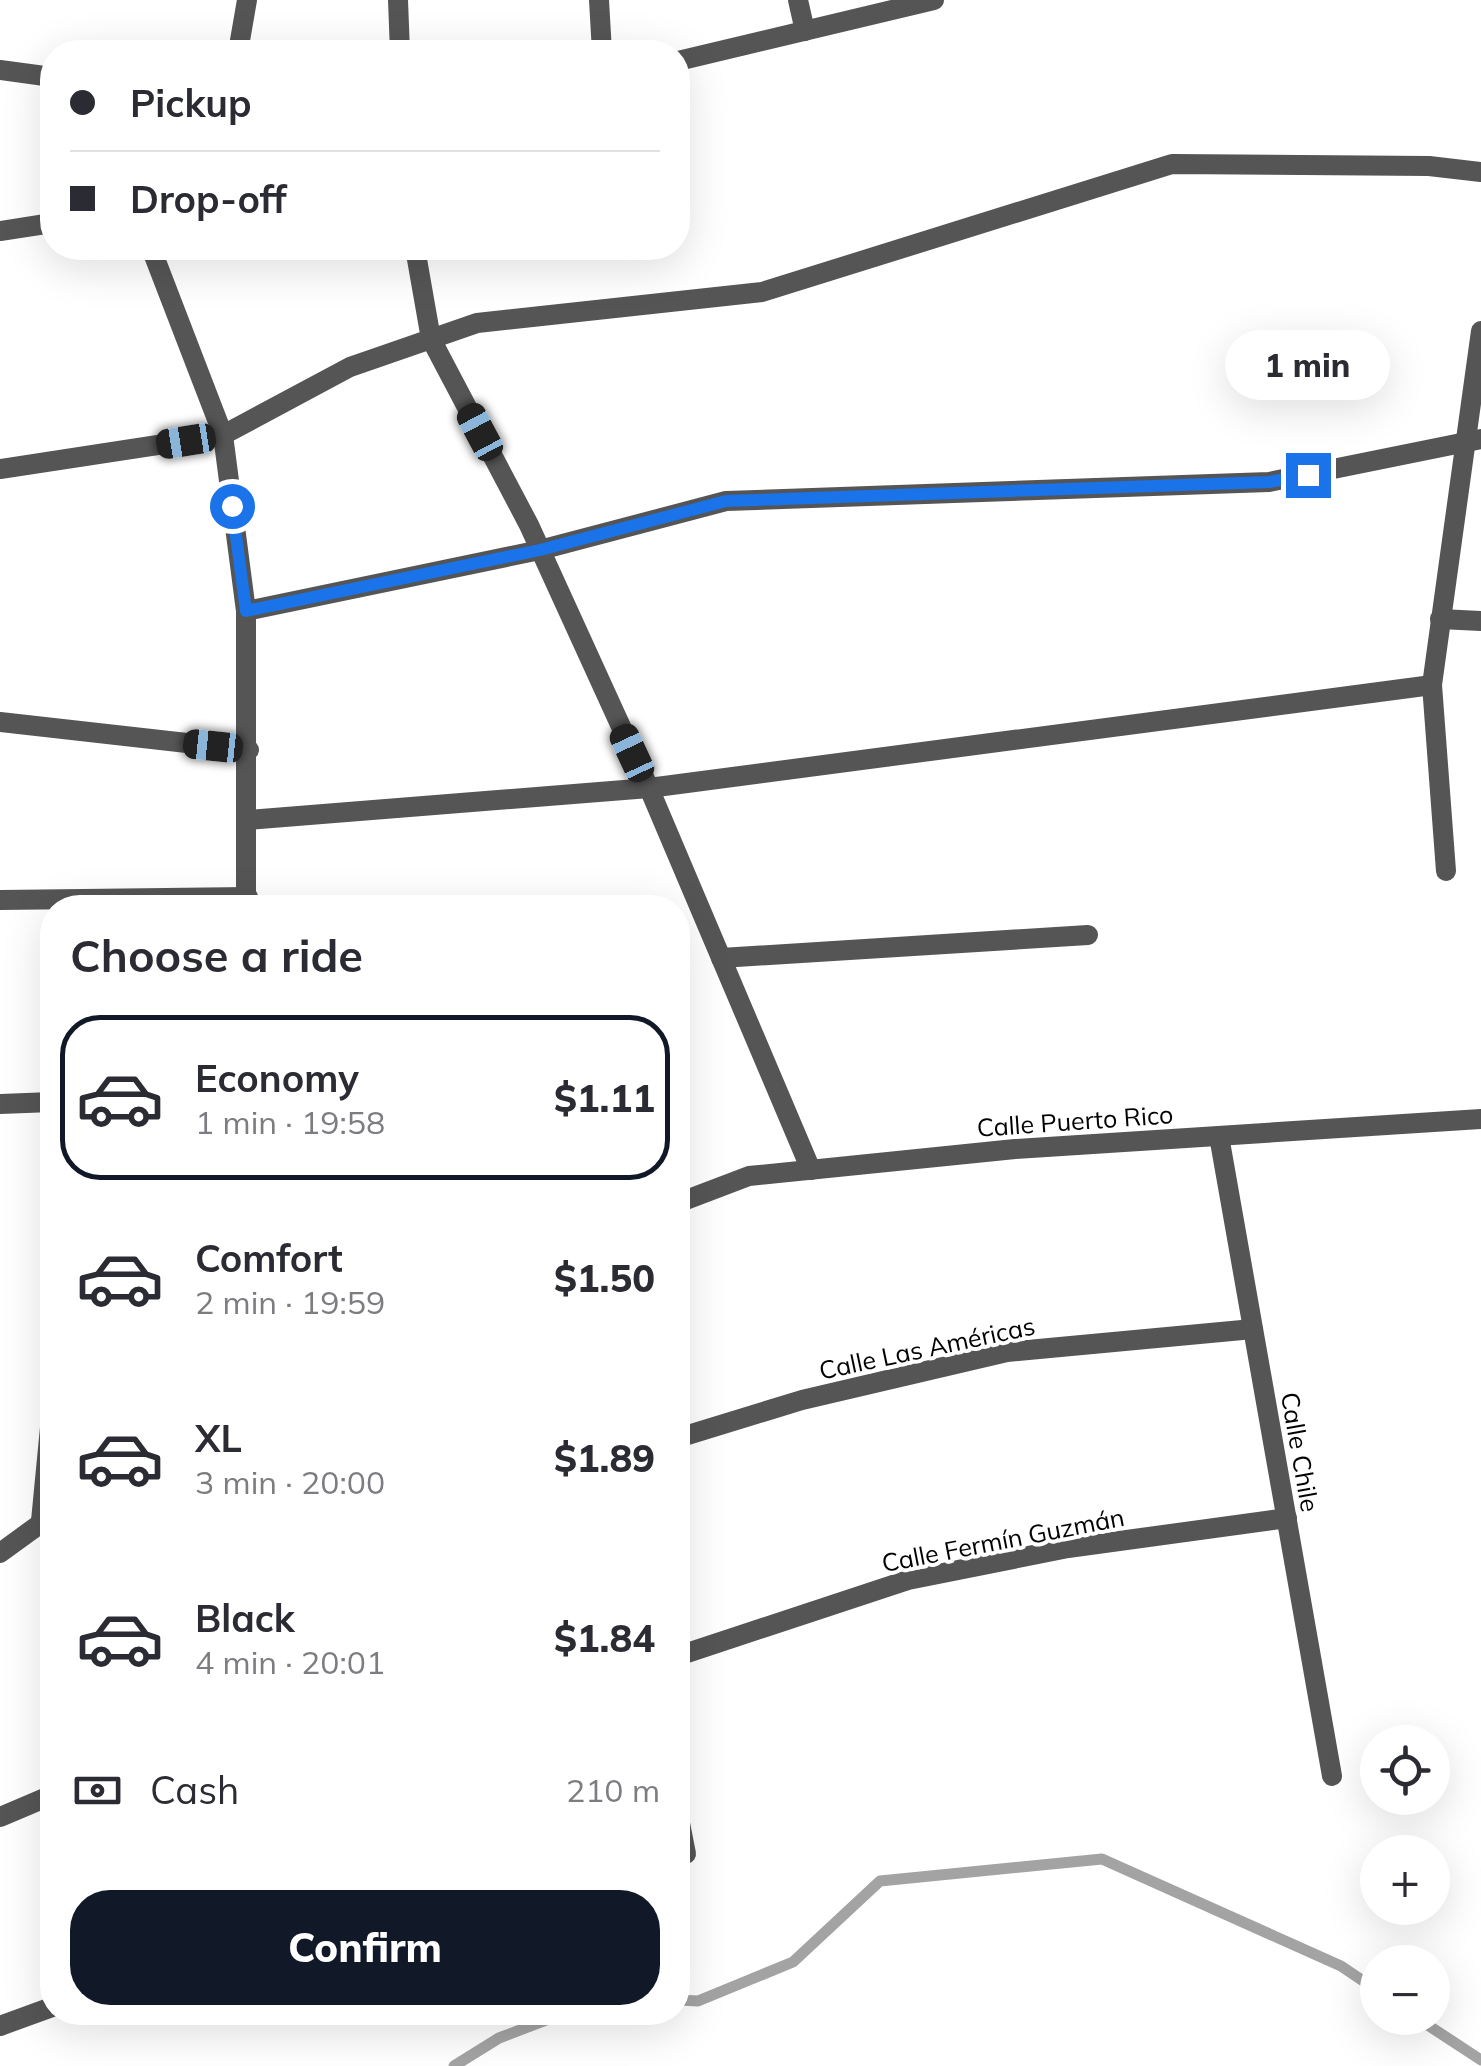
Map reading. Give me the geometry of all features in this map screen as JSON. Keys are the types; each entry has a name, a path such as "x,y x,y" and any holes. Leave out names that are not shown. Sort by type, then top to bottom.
{"street":[{"path":"240,40 248,0"},
{"path":"398,0 400,40"},
{"path":"598,0 601,40"},
{"path":"798,0 805,32"},
{"path":"690,58 934,0"},
{"path":"0,70 40,75"},
{"path":"0,469 223,435 350,367 477,323 762,292 1172,164 1429,166 1481,172"},
{"path":"0,231 40,224"},
{"path":"156,260 223,435 246,611 247,895"},
{"path":"417,260 431,339 540,550 648,788 810,1170"},
{"path":"1446,871 1432,685 1440,619 1473,441 1481,331"},
{"path":"246,611 540,550 726,501 1269,482 1473,441"},
{"path":"1440,619 1481,622"},
{"path":"247,820 648,788 1432,685"},
{"path":"0,722 249,750"},
{"path":"0,900 40,900"},
{"path":"720,958 1088,935"},
{"path":"0,1104 40,1102"},
{"name":"Calle Puerto Rico","path":"690,1198 749,1176 1015,1149 1481,1119"},
{"name":"Calle Chile","path":"1219,1136 1332,1776"},
{"name":"Calle Las Américas","path":"690,1434 802,1400 1007,1352 1253,1329"},
{"name":"Calle Fermín Guzmán","path":"690,1652 908,1580 1068,1548 1287,1518"},
{"path":"0,1553 40,1523"},
{"path":"0,1817 40,1800"},
{"path":"0,2026 40,2011"}],"waterway":[{"path":"690,2001 698,2001 793,1962 880,1881 1102,1859 1341,1966 1360,1979"},
{"path":"454,2066 499,2038 533,2025"},
{"path":"1443,2035 1481,2060"}],"route":[{"path":"232,506 246,611 540,550 726,501 1269,482 1308,475"}]}
